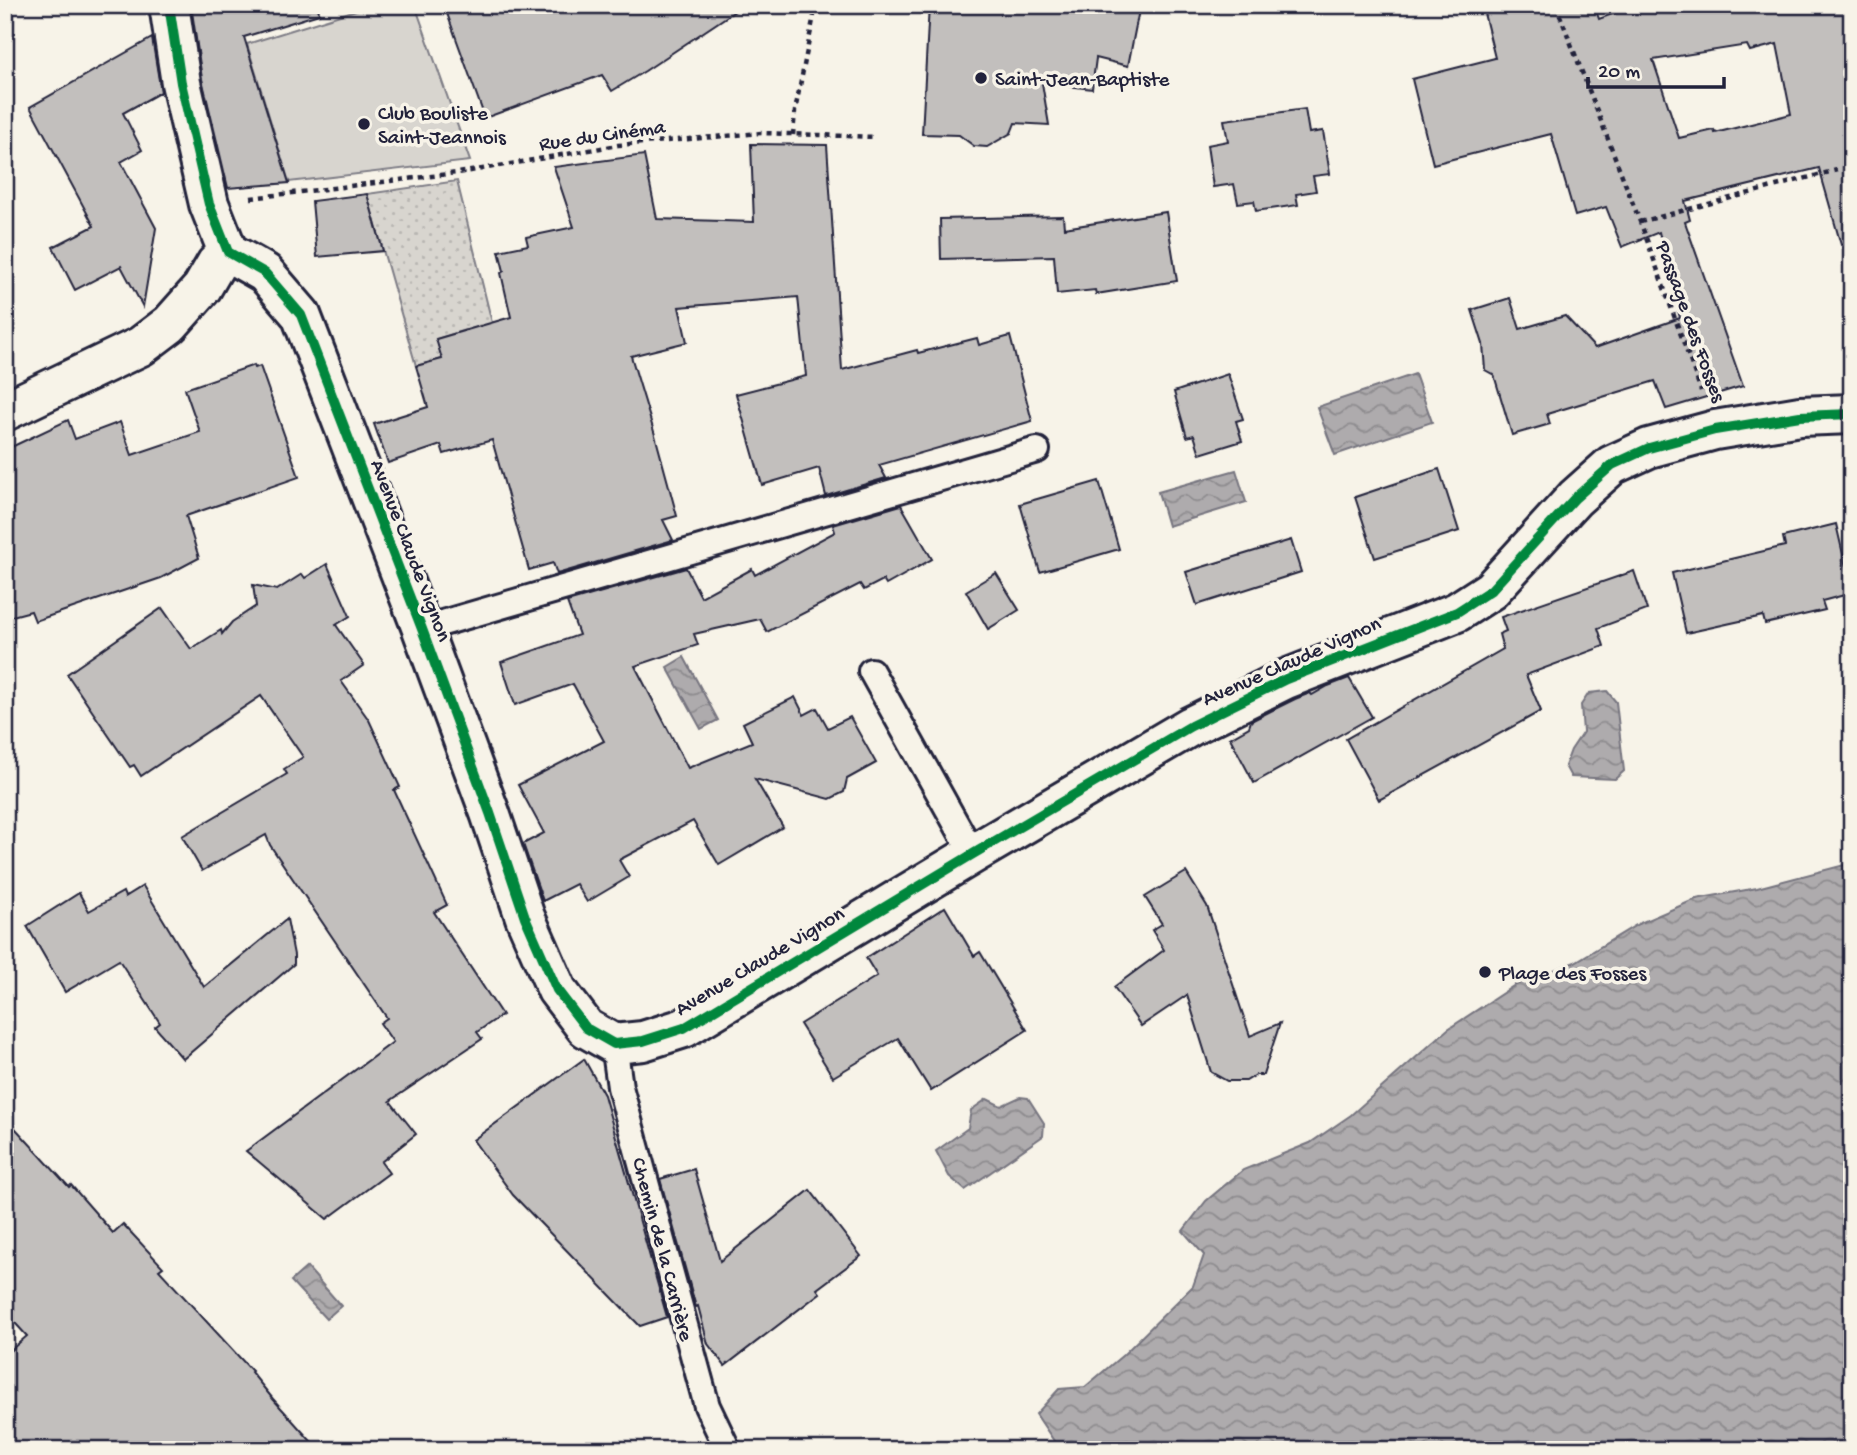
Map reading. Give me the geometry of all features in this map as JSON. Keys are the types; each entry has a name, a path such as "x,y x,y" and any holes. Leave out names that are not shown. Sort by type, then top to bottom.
{"street":[{"path":"5,411 141,346 170,324 202,288 216,264 228,253 209,204 181,83 169,5"},
{"name":"Avenue Claude Vignon","path":"228,253 265,273 301,315 422,629 525,917 557,990 586,1028 614,1044 643,1041 684,1028 1191,726 1286,679 1457,612 1490,590 1575,498 1612,465 1649,448 1715,430 1800,416 1852,414"}],"lane":[{"path":"422,629 1037,450"},
{"path":"871,671 973,854"},
{"name":"Chemin de la Carrière","path":"614,1044 620,1087 705,1396 728,1450"}],"path":[{"path":"793,135 795,111 816,5"}],"shaded area":[{"name":"Club Bouliste Saint-Jeannois","path":"372,5 415,5 470,161 289,182 247,44"},
{"path":"457,181 497,343 465,330 437,339 442,359 416,366 367,194"}],"water":[{"path":"1415,374 1432,422 1335,455 1317,407"},
{"path":"1236,470 1246,502 1168,526 1158,492"},
{"path":"684,657 718,720 701,729 667,667"},
{"path":"1607,691 1616,702 1624,771 1615,779 1571,777 1565,766 1571,750 1583,732 1581,705 1589,693"},
{"path":"1852,863 1852,1450 1060,1450 1036,1414 1059,1389 1085,1387 1123,1355 1193,1286 1204,1255 1183,1231 1206,1201 1243,1170 1310,1143 1351,1115 1448,1029 1515,985 1575,962 1638,924 1696,899 1757,888"},
{"path":"1020,1097 1028,1098 1044,1123 1043,1136 965,1190 949,1176 936,1151 968,1128 971,1110 987,1099 1001,1106"},
{"path":"307,1267 341,1306 326,1319 291,1281"}],"building":[{"path":"191,5 318,5 319,14 244,37 289,183 228,188 202,79"},
{"path":"444,5 744,5 612,91 602,75 485,118"},
{"path":"929,5 1070,9 1071,5 1140,5 1128,66 1096,58 1092,89 1042,83 1049,125 1015,123 1011,133 987,147 974,146 959,135 922,134"},
{"path":"1482,5 1594,5 1599,19 1637,5 1852,5 1852,244 1841,245 1819,168 1685,201 1690,220 1685,222 1743,386 1666,409 1655,381 1547,414 1550,424 1512,435 1494,375 1485,370 1483,344 1472,310 1510,298 1520,329 1565,316 1595,348 1680,318 1659,232 1622,247 1606,207 1575,216 1551,134 1433,164 1412,79 1495,58","holes":["1777,44 1791,114 1715,133 1714,130 1679,138 1653,60 1747,45 1750,51"]},
{"path":"152,38 161,92 123,113 142,150 121,162 156,228 143,307 121,266 75,290 53,247 94,226 30,107"},
{"path":"1305,109 1309,133 1323,131 1330,174 1313,176 1316,191 1296,194 1298,205 1256,211 1254,201 1238,203 1234,184 1213,187 1207,145 1228,141 1224,120"},
{"path":"751,144 827,145 842,370 917,350 918,353 977,338 979,345 1010,336 1032,421 879,465 886,478 826,496 819,468 762,485 736,394 806,376 798,297 679,307 687,342 631,356 677,516 663,520 673,540 557,574 553,563 529,570 492,440 444,454 441,445 388,463 374,424 428,407 416,366 442,359 436,339 511,317 499,251 528,245 526,237 574,227 554,167 644,155 657,219 754,222"},
{"path":"367,194 383,251 317,257 312,201"},
{"path":"1166,212 1177,281 1096,294 1095,290 1057,294 1054,256 941,259 940,219 1063,216 1064,228"},
{"path":"254,365 255,368 260,366 299,477 186,516 199,558 161,578 35,621 31,611 5,618 5,450 68,420 75,439 120,422 132,455 200,432 185,389"},
{"path":"1228,374 1243,419 1236,421 1242,441 1200,454 1194,435 1187,437 1174,392"},
{"path":"1439,469 1459,531 1375,558 1355,497"},
{"path":"1099,481 1119,549 1040,572 1020,504"},
{"path":"901,505 932,559 886,585 883,580 864,590 860,584 767,632 760,619 694,634 698,645 635,666 688,768 752,742 743,723 795,697 804,715 817,708 828,728 850,717 876,763 847,779 844,792 830,799 755,779 783,827 719,865 693,821 619,860 629,877 587,902 576,884 543,901 523,844 544,833 518,785 604,741 573,684 515,705 501,662 579,635 567,602 686,568 701,597 752,569 755,575 835,532 833,525"},
{"path":"1836,524 1852,593 1822,601 1825,610 1765,624 1763,616 1686,633 1672,573 1785,546 1783,537"},
{"path":"1291,540 1301,572 1197,605 1186,572"},
{"path":"327,564 350,616 336,625 364,665 341,681 369,720 400,787 394,790 447,905 434,912 502,1015 477,1032 482,1039 390,1101 416,1134 381,1162 389,1173 327,1219 246,1151 393,1042 380,1023 387,1018 270,845 266,835 202,871 182,836 287,774 284,769 303,757 261,696 141,776 134,765 130,767 67,674 162,608 191,649 221,630 222,634 232,622 256,606 253,585 277,590 302,574 305,578"},
{"path":"1634,571 1647,610 1598,628 1604,646 1526,675 1541,711 1379,800 1346,739 1503,649 1499,634 1506,631 1501,617"},
{"path":"996,573 1019,610 988,629 966,591"},
{"path":"1349,678 1372,717 1254,783 1230,738 1249,727 1251,721 1295,699 1310,693 1312,695"},
{"path":"1186,872 1207,906 1250,1036 1280,1023 1263,1075 1256,1075 1246,1081 1227,1081 1211,1072 1187,995 1141,1026 1114,987 1164,950 1152,930 1162,924 1145,897"},
{"path":"143,886 204,987 287,919 294,964 183,1059 155,1027 160,1023 119,960 65,992 27,926 79,893 89,911 123,892 125,897"},
{"path":"945,907 974,956 980,952 1027,1030 931,1091 898,1038 833,1077 800,1024 877,976 866,958"},
{"path":"584,1059 604,1095 667,1317 640,1326 513,1195 473,1140"},
{"path":"5,1117 113,1233 123,1224 163,1267 159,1270 252,1371 319,1450 5,1450 5,1355 27,1336 5,1312"},
{"path":"694,1169 720,1261 810,1190 861,1256 817,1289 820,1293 725,1366 708,1344 660,1179"}],"cycle path":[{"path":"169,5 181,83 209,204 228,252 265,273 301,315 422,629 525,917 557,990 586,1028 614,1044 643,1041 684,1028 1191,726 1286,679 1457,612 1491,590 1575,498 1612,465 1649,448 1715,430 1800,416 1852,414"}],"place":[{"name":"Saint-Jean-Baptiste","path":"981,78"},
{"name":"Club Bouliste Saint-Jeannois","path":"364,124"},
{"name":"Plage des Fosses","path":"1485,972"}]}
